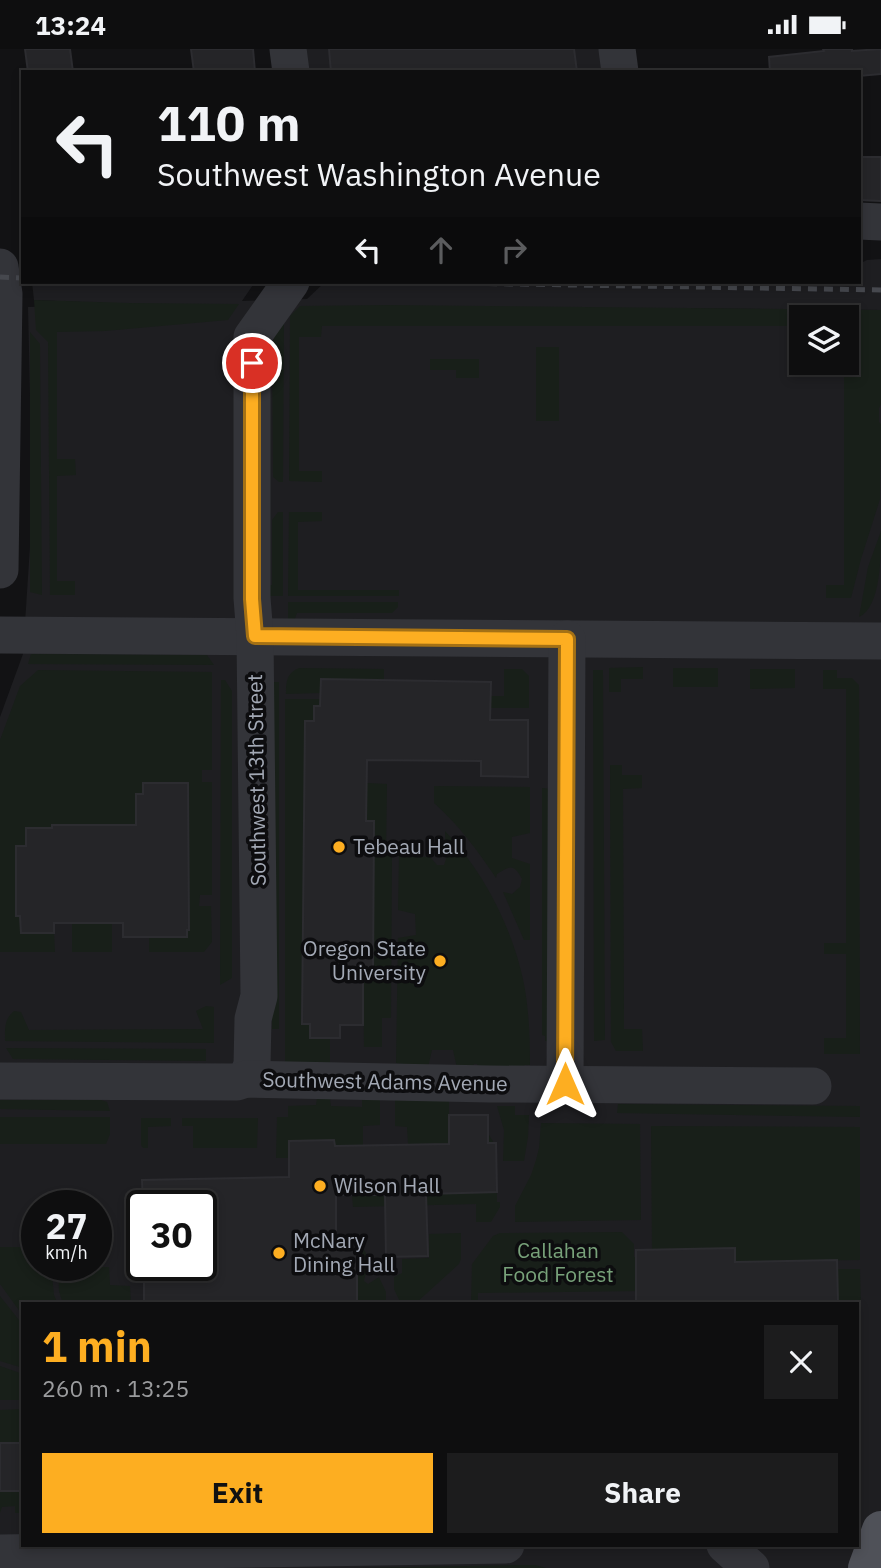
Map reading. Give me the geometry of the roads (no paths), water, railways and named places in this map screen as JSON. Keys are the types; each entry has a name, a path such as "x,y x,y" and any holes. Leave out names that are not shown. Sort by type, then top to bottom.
{"street":[{"path":"288,49 291,70"},
{"path":"617,49 620,70"},
{"path":"861,221 881,222"},
{"path":"0,267 4,294 0,570"},
{"name":"Southwest 13th Street","path":"246,1079 252,1065 253,1020 259,996 255,636 252,599 252,337 290,284"},
{"path":"0,635 881,641"},
{"path":"565,1084 567,639"},
{"name":"Southwest Adams Avenue","path":"0,1081 246,1079 813,1086"},
{"path":"0,1553 380,1547"},
{"path":"727,1547 751,1568"}],"railway":[{"path":"0,277 21,278"},
{"path":"514,284 881,290"}],"place":[{"name":"Tebeau Hall","path":"339,847"},
{"name":"Oregon State University","path":"440,961"},
{"name":"Wilson Hall","path":"320,1186"},
{"name":"McNary Dining Hall","path":"279,1253"}],"park label":[{"name":"Callahan Food Forest","path":"558,1263"}]}
